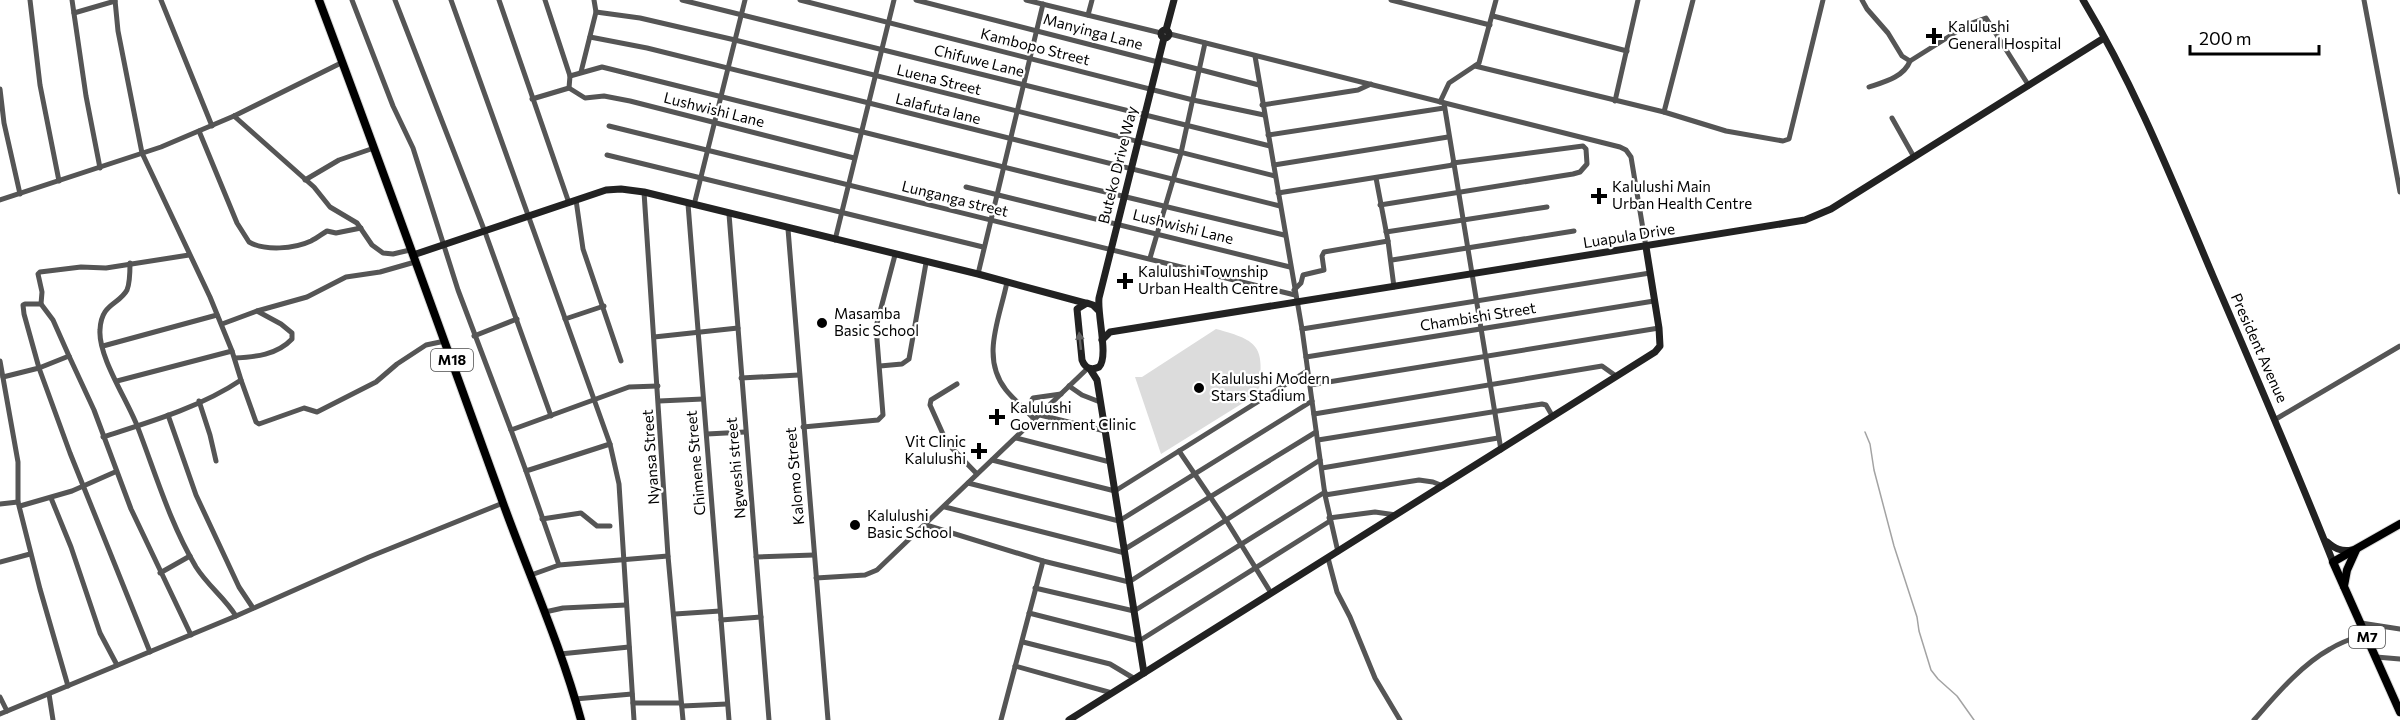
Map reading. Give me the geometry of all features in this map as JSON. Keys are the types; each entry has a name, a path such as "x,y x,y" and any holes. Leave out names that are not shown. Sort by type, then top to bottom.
{"main road":[{"name":"M18","path":"319,0 344,62 503,503 545,612 576,699 581,720"},
{"path":"2333,562 2400,524"},
{"path":"2344,586 2350,563 2357,549"},
{"name":"President Avenue","path":"2333,562 2400,712"}],"street":[{"path":"30,0 40,85 59,181"},
{"path":"72,0 86,96 100,168"},
{"path":"161,0 212,126"},
{"path":"352,0 393,106 413,148 474,336 511,430 559,565"},
{"path":"396,0 485,232 551,416"},
{"path":"451,0 610,444 619,484 634,720"},
{"path":"499,0 532,99 572,201 583,249 621,361"},
{"path":"532,99 569,88 570,75 545,0"},
{"path":"580,72 596,12 594,0"},
{"name":"Chifuwe Lane","path":"682,0 1270,146"},
{"name":"Chimene Street","path":"729,720 703,399 691,204 701,177 745,0"},
{"name":"Kambopo Street","path":"800,0 1193,100 1264,115"},
{"path":"835,240 894,0"},
{"name":"Manyinga Lane","path":"916,0 1259,85"},
{"path":"1026,0 1620,147 1629,153 1659,328 1659,346 1655,352 1069,720"},
{"path":"1088,15 1092,0"},
{"name":"Buteko Drive Way","path":"1097,380 1104,360 1098,310 1099,298 1174,0"},
{"path":"1391,0 1490,25"},
{"path":"1496,0 1480,60 1475,66 1449,83 1443,104 1501,450"},
{"path":"1664,112 1693,0"},
{"path":"1475,66 1664,112 1726,131 1783,141 1789,139 1823,0"},
{"path":"1862,0 1888,33 1902,56 1910,61"},
{"name":"President Avenue","path":"2084,0 2128,79 2163,156 2276,419 2333,562"},
{"path":"2364,0 2400,192"},
{"path":"74,13 115,1 118,31 142,153 222,324 256,422 259,424 304,408 317,411 376,382 397,364 426,345 445,340"},
{"path":"1614,101 1627,51 1636,1"},
{"path":"978,274 989,220 1043,4"},
{"name":"Luena Street","path":"596,12 640,18 735,40 1275,176"},
{"path":"1493,16 1627,51"},
{"path":"1869,87 1895,77 1907,67 1910,61 1969,24 1986,18 2029,86"},
{"name":"Lalafuta lane","path":"590,37 647,48 1280,206"},
{"name":"Luapula Drive","path":"1110,332 1295,296 1394,287 1790,224 1821,215 2104,38"},
{"path":"1150,258 1180,153 1205,43"},
{"path":"1255,56 1302,329 1325,493 1338,552"},
{"path":"0,200 100,168 212,126 344,62"},
{"path":"570,75 602,67 1284,235"},
{"path":"1262,105 1358,90 1371,84"},
{"name":"Lushwishi Lane","path":"569,88 585,98 604,96 854,158"},
{"path":"0,90 4,123 20,194"},
{"path":"1268,135 1443,104"},
{"path":"234,116 321,194 330,207 348,216 361,228 372,245 383,253 413,256"},
{"path":"1892,118 1914,157"},
{"name":"Lunganga street","path":"609,126 1150,258 1295,296"},
{"path":"199,131 237,223 249,243 272,248 297,245 309,242 327,231 336,233 361,228"},
{"path":"1274,165 1448,137"},
{"path":"1278,193 1453,164 1585,147 1591,139"},
{"path":"1380,205 1576,173 1587,164 1585,147"},
{"path":"305,180 339,160 374,148"},
{"path":"607,155 983,247"},
{"path":"1376,178 1392,260 1394,287"},
{"name":"Lushwishi Lane","path":"966,187 1290,267"},
{"path":"222,324 307,297 346,277 380,272 413,256 572,201 606,190 621,189 644,192 978,274 1069,298 1098,310"},
{"name":"Nyansa Street","path":"644,192 669,556 683,720"},
{"path":"1386,232 1547,207"},
{"name":"Ngweshi street","path":"729,214 769,720"},
{"name":"Kalomo Street","path":"788,229 828,720"},
{"path":"1392,260 1574,231"},
{"path":"1295,296 1303,275 1324,270 1322,256 1324,252 1388,241"},
{"path":"189,255 106,268 81,267 38,274 42,291 41,304 53,320 86,390 115,472 160,573 191,635"},
{"path":"803,427 883,416 876,327 895,255"},
{"path":"130,263 126,292 111,304 102,317 100,333 103,346 137,426 156,482 190,556 209,586 225,598 236,616"},
{"path":"880,366 902,364 909,359 926,263"},
{"path":"1302,329 1650,273"},
{"path":"1007,282 993,338 992,353 999,377 1006,389 1026,410 1038,418 1105,432"},
{"path":"1069,298 1077,309 1082,360 1097,380 1144,673"},
{"path":"1077,309 1099,298"},
{"name":"Chambishi Street","path":"1306,357 1654,301"},
{"path":"41,304 30,302 22,305 39,368 83,486 150,652"},
{"path":"565,319 604,306"},
{"path":"235,358 262,355 285,345 292,339 290,330 257,311"},
{"path":"103,346 217,315"},
{"path":"474,336 516,319"},
{"path":"1100,326 1110,332 1101,340"},
{"path":"654,337 738,328"},
{"path":"1310,385 1659,328"},
{"path":"2276,419 2400,346"},
{"path":"117,381 232,351"},
{"path":"3,377 39,368 69,356"},
{"path":"0,362 18,462 19,504 30,554 68,686"},
{"path":"816,578 865,575 878,570 1069,386 1089,368 1101,366"},
{"path":"1314,414 1602,366 1616,376"},
{"path":"992,460 1115,491 1307,371"},
{"path":"741,378 799,375"},
{"path":"103,437 168,415 222,393 242,380"},
{"path":"957,384 931,400 930,405 947,443 977,474"},
{"path":"511,430 629,387 658,386"},
{"path":"1069,386 1082,395 1100,402"},
{"path":"1026,410 1033,398 1061,394"},
{"path":"659,401 703,399"},
{"path":"968,483 1119,521 1312,401"},
{"path":"199,402 216,461"},
{"path":"1318,440 1544,404 1553,417"},
{"path":"168,415 196,495 239,587 253,608"},
{"path":"706,434 745,432"},
{"path":"945,507 1125,551 1316,432"},
{"path":"1016,438 1110,462"},
{"path":"1322,468 1498,438"},
{"path":"526,471 610,444"},
{"path":"1179,451 1226,520 1271,593"},
{"path":"927,525 1043,561 1129,582 1320,460"},
{"path":"0,504 19,504 51,498 115,472"},
{"path":"1035,588 1134,611 1325,493 1419,480 1443,486"},
{"path":"51,498 71,547 100,633 117,665"},
{"path":"0,714 236,616 369,557 503,503"},
{"path":"1029,613 1139,641 1330,520 1375,512 1397,515"},
{"path":"542,519 581,513 597,526 610,526"},
{"path":"2325,540 2334,548 2345,551 2357,549"},
{"path":"0,562 30,554"},
{"path":"756,557 814,555"},
{"path":"160,573 190,556"},
{"path":"531,575 559,565 669,556"},
{"path":"1328,558 1337,592 1375,678 1400,720"},
{"path":"1001,720 1043,561"},
{"path":"545,612 563,608 626,605"},
{"path":"675,614 720,610"},
{"path":"721,620 761,617"},
{"path":"2361,623 2400,629"},
{"path":"2254,720 2317,658 2330,649 2365,634"},
{"path":"1023,642 1110,664 1135,679"},
{"path":"560,654 629,647"},
{"path":"2376,657 2400,659"},
{"path":"1015,666 1112,693"},
{"path":"49,694 53,720"},
{"path":"576,699 632,694"},
{"path":"0,697 7,711"},
{"path":"633,703 727,704"}],"shaded area":[{"name":"Kalulushi Modern Stars Stadium","path":"1216,329 1251,342 1256,348 1261,365 1259,393 1161,454 1135,377 1142,377"}],"waterway":[{"path":"1865,432 1870,444 1874,470 1894,546 1931,670 1957,696 1974,720"}],"place":[{"name":"Kalulushi General Hospital","path":"1934,36"},
{"name":"Kalulushi Main Urban Health Centre","path":"1599,196"},
{"name":"Kalulushi Township Urban Health Centre","path":"1125,281"},
{"name":"Masamba Basic School","path":"822,323"},
{"name":"Kalulushi Modern Stars Stadium","path":"1199,388"},
{"name":"Kalulushi Government Clinic","path":"997,417"},
{"name":"Vit Clinic Kalulushi","path":"979,451"},
{"name":"Kalulushi Basic School","path":"855,525"}]}
